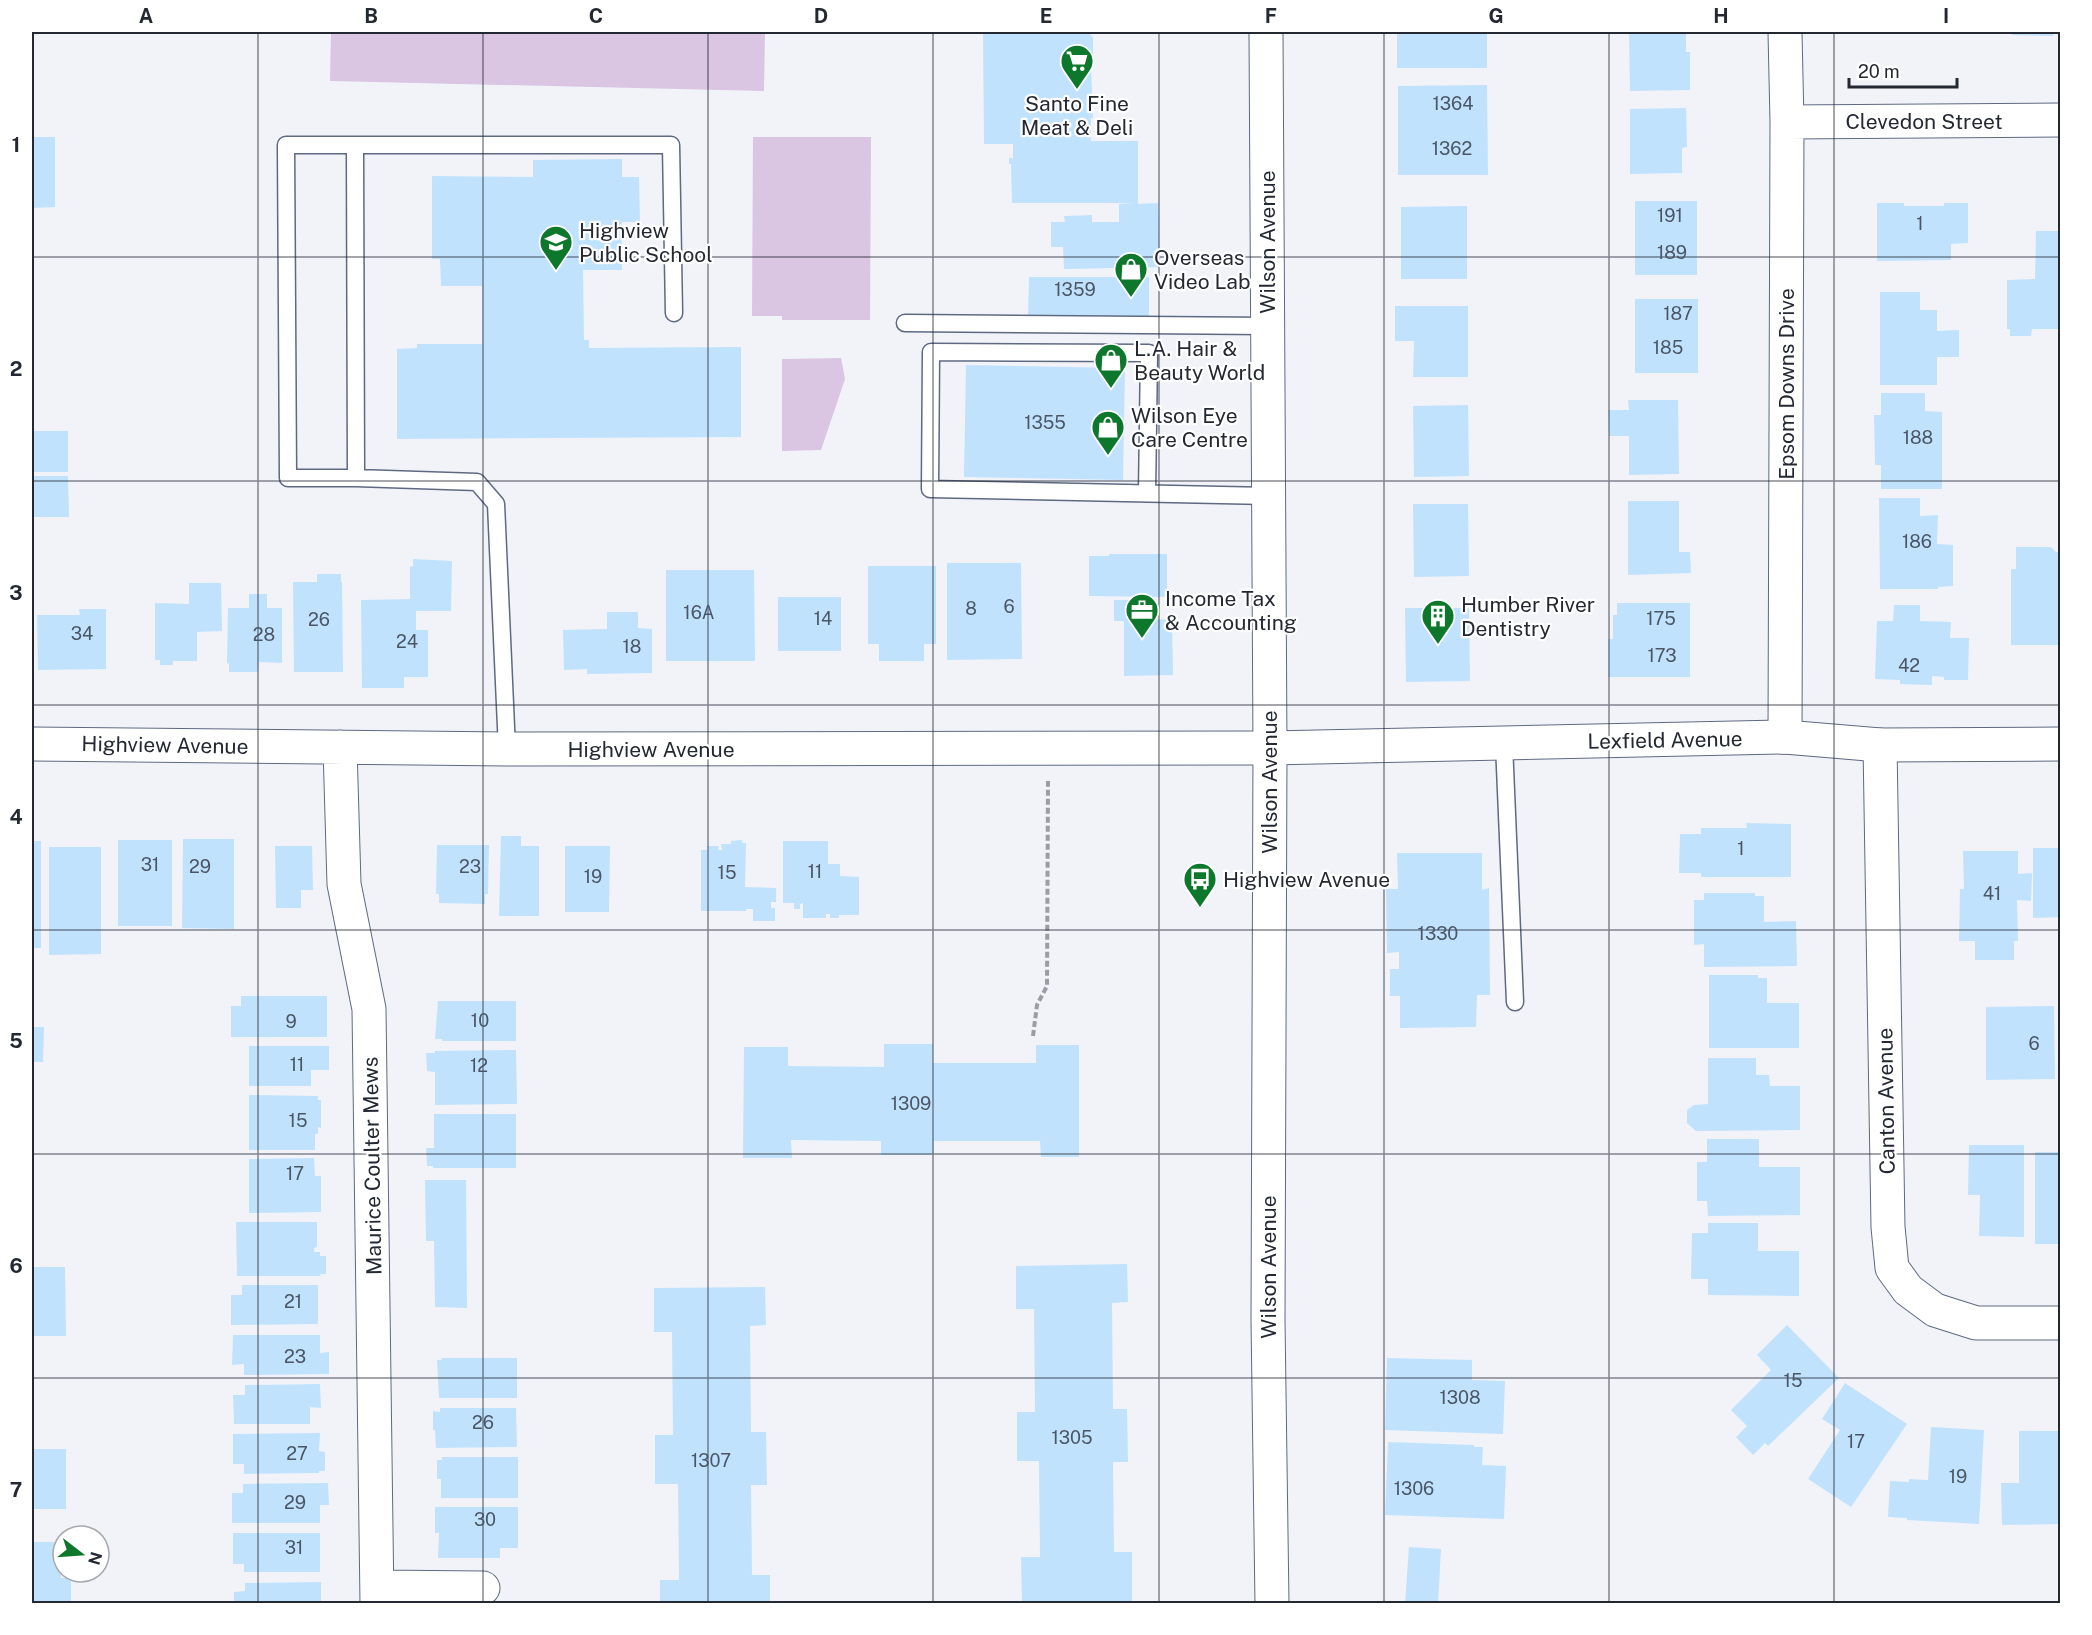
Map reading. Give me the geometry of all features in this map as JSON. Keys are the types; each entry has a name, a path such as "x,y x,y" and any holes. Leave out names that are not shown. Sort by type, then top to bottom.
{"street":[{"name":"Wilson Avenue","path":"1266,32 1270,748 1268,1320 1272,1604"},
{"name":"Epsom Downs Drive","path":"1785,32 1785,737"},
{"name":"Clevedon Street","path":"1786,122 2061,120"},
{"name":"Lexfield Avenue","path":"1270,748 1785,737 1880,745 2061,744"},
{"name":"Highview Avenue","path":"32,744 507,749 1270,748"},
{"name":"Canton Avenue","path":"1880,745 1888,1215 1892,1268 1908,1290 1935,1310 1976,1323 2061,1323"},
{"name":"Maurice Coulter Mews","path":"340,747 344,884 369,1009 377,1595 483,1588"}],"lane":[{"path":"355,145 356,478"},
{"path":"507,749 496,504 477,482 288,478 286,146 671,146 674,314"},
{"path":"905,323 1268,326"},
{"path":"1147,493 1149,353 931,352 930,489 1269,496"},
{"path":"1504,744 1515,1002"}],"path":[{"path":"1033,1036 1037,1005 1047,986 1048,747"}],"shaded area":[{"path":"331,32 765,32 764,91 330,81"},
{"path":"753,137 871,137 870,320 782,320 782,316 752,316"},
{"path":"841,358 845,379 821,450 782,451 782,359"}],"building":[{"path":"983,32 1090,32 1093,37 1091,141 1138,141 1138,204 1158,203 1160,267 1064,269 1063,247 1051,247 1051,222 1065,222 1064,216 1092,215 1092,222 1119,222 1119,204 1134,203 1012,203 1009,158 1013,158 1013,144 984,144"},
{"path":"1397,32 1487,32 1487,68 1397,68"},
{"path":"1629,32 1686,32 1686,52 1690,52 1690,90 1630,91"},
{"path":"2012,32 2053,32 2053,36 2012,35"},
{"path":"1487,85 1488,175 1398,175 1398,86"},
{"path":"1686,108 1687,147 1682,148 1682,173 1630,174 1630,109"},
{"path":"32,137 55,137 55,207 32,208"},
{"path":"622,159 622,177 639,177 640,222 622,222 622,270 583,270 584,340 589,340 589,348 741,347 741,437 397,439 397,349 417,348 417,344 482,344 482,286 441,286 440,259 432,259 432,176 533,177 533,160"},
{"path":"1635,201 1697,201 1697,275 1635,275"},
{"path":"1877,203 1944,206 1944,203 1968,203 1968,243 1951,244 1951,260 1877,261"},
{"path":"1467,206 1467,279 1401,279 1401,207"},
{"path":"2036,231 2060,231 2060,329 2032,329 2031,336 2010,336 2010,329 2007,329 2007,280 2035,279"},
{"path":"1029,277 1149,277 1149,319 1028,317"},
{"path":"1880,292 1920,292 1920,310 1937,310 1937,331 1959,330 1959,357 1937,357 1937,385 1880,385"},
{"path":"1635,299 1698,299 1698,373 1635,373"},
{"path":"1395,306 1468,306 1468,377 1413,377 1414,341 1395,341"},
{"path":"966,365 1125,368 1123,480 964,477"},
{"path":"1881,393 1925,393 1925,411 1942,412 1942,489 1881,489 1881,465 1875,465 1874,415 1881,415"},
{"path":"1628,400 1678,400 1679,474 1629,475 1629,436 1609,436 1608,410 1629,410"},
{"path":"1468,405 1469,476 1414,477 1413,406"},
{"path":"32,431 68,431 68,472 32,472"},
{"path":"32,476 68,476 69,517 32,517"},
{"path":"1879,498 1920,498 1920,516 1938,515 1937,544 1953,545 1953,586 1938,587 1938,589 1880,589"},
{"path":"1628,501 1679,501 1679,552 1690,552 1691,573 1628,575"},
{"path":"1413,504 1468,504 1469,576 1414,577"},
{"path":"2016,547 2051,547 2056,552 2060,552 2060,645 2011,645 2011,569 2016,569"},
{"path":"1109,554 1167,554 1167,597 1089,596 1089,556 1109,556"},
{"path":"413,559 452,561 451,611 416,611 416,630 428,630 428,677 404,677 404,688 362,688 361,600 410,599 410,567 413,566"},
{"path":"947,563 1021,563 1022,659 947,660"},
{"path":"868,566 936,566 936,644 924,644 924,661 879,661 879,644 868,644"},
{"path":"666,570 754,570 755,661 666,661"},
{"path":"317,574 341,574 343,672 294,672 293,582 317,582"},
{"path":"189,583 221,583 222,631 197,632 197,661 173,661 173,665 160,665 160,660 155,660 155,603 189,604"},
{"path":"249,594 267,594 267,608 282,608 282,663 259,662 258,672 229,672 229,663 227,664 228,608 249,608"},
{"path":"778,597 841,597 841,651 778,651"},
{"path":"1114,600 1154,600 1154,619 1172,620 1173,675 1124,676 1124,621 1114,621"},
{"path":"1617,603 1690,603 1690,677 1608,677 1608,639 1613,639 1613,615 1617,615"},
{"path":"1894,605 1920,605 1920,621 1951,622 1950,638 1969,638 1968,680 1944,680 1944,677 1932,676 1932,685 1900,684 1900,680 1875,679 1877,621 1893,621"},
{"name":"Humber River Dentistry","path":"1405,608 1469,608 1470,681 1406,682"},
{"path":"79,609 106,609 106,669 38,670 37,615 80,615"},
{"path":"607,612 638,612 638,628 652,629 652,673 587,674 587,669 564,670 563,630 607,629"},
{"path":"1746,823 1791,824 1791,877 1701,877 1701,873 1679,873 1680,834 1701,834 1701,828 1747,828"},
{"path":"501,836 521,836 521,846 539,846 539,916 499,916"},
{"path":"183,839 234,839 234,929 182,928"},
{"path":"118,840 172,840 172,926 118,926"},
{"path":"742,840 742,843 746,843 745,887 776,888 776,902 771,902 771,908 775,908 775,921 753,921 753,909 701,911 701,850 708,850 707,846 719,846 718,850 722,850 721,844 731,844 731,841"},
{"path":"32,841 41,841 41,948 32,948"},
{"path":"783,841 828,841 828,864 840,864 840,876 859,877 859,915 839,915 839,918 830,918 830,914 826,914 826,918 803,918 803,903 800,904 800,909 794,909 794,903 783,903"},
{"path":"437,845 489,845 488,894 485,894 485,904 439,903 439,894 436,894"},
{"path":"275,846 312,846 313,890 301,890 301,908 276,908"},
{"path":"565,846 610,846 609,912 565,912"},
{"path":"49,847 101,847 101,954 49,955"},
{"path":"2033,848 2060,848 2060,917 2033,918"},
{"path":"1963,851 2018,851 2018,874 2032,873 2031,901 2017,900 2018,941 2014,941 2014,960 1975,960 1975,941 1959,941 1960,889 1964,889"},
{"path":"1397,853 1482,853 1482,890 1489,888 1490,995 1477,995 1476,1027 1400,1028 1400,996 1390,996 1390,969 1399,969 1399,952 1387,953 1386,889 1398,889"},
{"path":"1704,893 1755,893 1755,896 1764,896 1764,922 1796,921 1797,966 1704,967 1704,944 1694,945 1694,900 1704,900"},
{"path":"1709,975 1758,975 1758,978 1767,978 1767,1003 1799,1003 1799,1048 1709,1048"},
{"path":"241,996 327,996 327,1037 231,1037 231,1006 241,1006"},
{"path":"438,1001 516,1001 516,1041 442,1041 442,1039 435,1039"},
{"path":"2054,1006 2055,1079 1986,1080 1986,1007"},
{"path":"32,1027 44,1027 43,1062 32,1062"},
{"path":"884,1044 933,1044 933,1063 1036,1063 1036,1045 1079,1045 1079,1157 1041,1157 1040,1141 934,1141 934,1155 881,1155 881,1141 791,1140 792,1158 743,1158 744,1047 788,1047 788,1066 884,1067"},
{"path":"249,1046 329,1046 329,1070 311,1070 311,1086 249,1086"},
{"path":"516,1050 517,1104 435,1105 435,1072 427,1071 426,1053"},
{"path":"1708,1058 1756,1058 1756,1075 1769,1075 1770,1086 1800,1086 1800,1130 1696,1131 1687,1123 1687,1110 1694,1105 1708,1104"},
{"path":"249,1095 318,1096 318,1100 321,1100 321,1128 318,1127 318,1134 315,1134 315,1150 249,1150"},
{"path":"434,1114 516,1114 516,1168 433,1168 433,1166 427,1166 426,1148 434,1148"},
{"path":"1707,1139 1759,1139 1759,1167 1800,1167 1800,1215 1708,1216 1707,1201 1697,1201 1697,1162 1707,1162"},
{"path":"1969,1145 2024,1145 2024,1237 1979,1236 1980,1195 1968,1195"},
{"path":"2035,1152 2060,1152 2060,1244 2035,1244"},
{"path":"314,1158 315,1176 321,1176 321,1212 249,1213 249,1159"},
{"path":"425,1180 466,1180 467,1308 435,1307 434,1241 426,1241"},
{"path":"236,1222 317,1222 317,1247 314,1248 314,1252 320,1252 320,1256 326,1256 326,1274 320,1274 321,1276 237,1276"},
{"path":"1708,1223 1758,1223 1758,1251 1799,1251 1799,1296 1708,1295 1708,1279 1691,1279 1692,1233 1708,1233"},
{"path":"1127,1264 1128,1302 1112,1303 1113,1409 1127,1409 1128,1462 1113,1462 1114,1552 1132,1552 1132,1601 1022,1602 1021,1557 1040,1557 1039,1461 1017,1461 1017,1412 1035,1412 1034,1309 1016,1309 1016,1266"},
{"path":"32,1267 65,1267 66,1336 32,1336"},
{"path":"242,1285 318,1285 318,1324 231,1325 231,1295 242,1295"},
{"path":"765,1287 766,1325 750,1326 751,1432 766,1432 767,1485 751,1485 752,1575 770,1575 770,1604 660,1604 660,1580 679,1580 678,1484 655,1484 655,1435 673,1435 672,1332 654,1332 654,1288"},
{"path":"1787,1325 1839,1378 1768,1446 1765,1443 1753,1455 1736,1437 1747,1426 1731,1410 1771,1370 1757,1355"},
{"path":"233,1335 320,1335 320,1353 329,1352 329,1374 244,1375 244,1364 232,1365"},
{"path":"441,1358 517,1358 517,1398 439,1398 437,1360 442,1360"},
{"path":"1387,1358 1472,1360 1472,1380 1505,1381 1503,1434 1385,1430"},
{"path":"1845,1383 1907,1424 1851,1507 1808,1479 1840,1430 1822,1419"},
{"path":"320,1384 321,1408 310,1407 310,1424 234,1424 233,1395 245,1395 245,1385"},
{"path":"440,1408 516,1408 517,1447 436,1448 433,1411 440,1412"},
{"path":"1931,1427 1984,1430 1979,1524 1888,1517 1890,1481 1928,1480"},
{"path":"2019,1431 2060,1431 2060,1524 2002,1525 2001,1483 2019,1483"},
{"path":"320,1433 319,1451 325,1452 325,1471 244,1474 244,1464 233,1464 233,1434"},
{"path":"1388,1442 1483,1447 1482,1465 1506,1466 1504,1519 1385,1515"},
{"path":"32,1449 66,1449 66,1509 32,1509"},
{"path":"442,1457 518,1457 518,1498 441,1498 441,1479 437,1479 437,1460 442,1460"},
{"path":"328,1483 329,1505 320,1505 320,1523 232,1523 232,1493 243,1493 243,1484"},
{"path":"435,1507 518,1507 518,1548 500,1548 500,1558 438,1558 439,1533 435,1533"},
{"path":"233,1533 320,1533 320,1572 244,1572 244,1564 233,1564"},
{"path":"32,1542 51,1542 51,1584 71,1584 71,1604 32,1604"},
{"path":"1409,1547 1441,1549 1438,1604 1405,1604"},
{"path":"321,1582 321,1604 234,1604 234,1592 245,1591 245,1583"}],"place":[{"name":"Santo Fine Meat & Deli","path":"1077,90"},
{"name":"Highview Public School","path":"556,271"},
{"name":"Overseas Video Lab","path":"1131,298"},
{"name":"L.A. Hair & Beauty World","path":"1111,389"},
{"name":"Wilson Eye Care Centre","path":"1108,456"},
{"name":"Income Tax & Accounting","path":"1142,639"},
{"name":"Humber River Dentistry","path":"1438,645"},
{"name":"Highview Avenue","path":"1200,908"}]}
